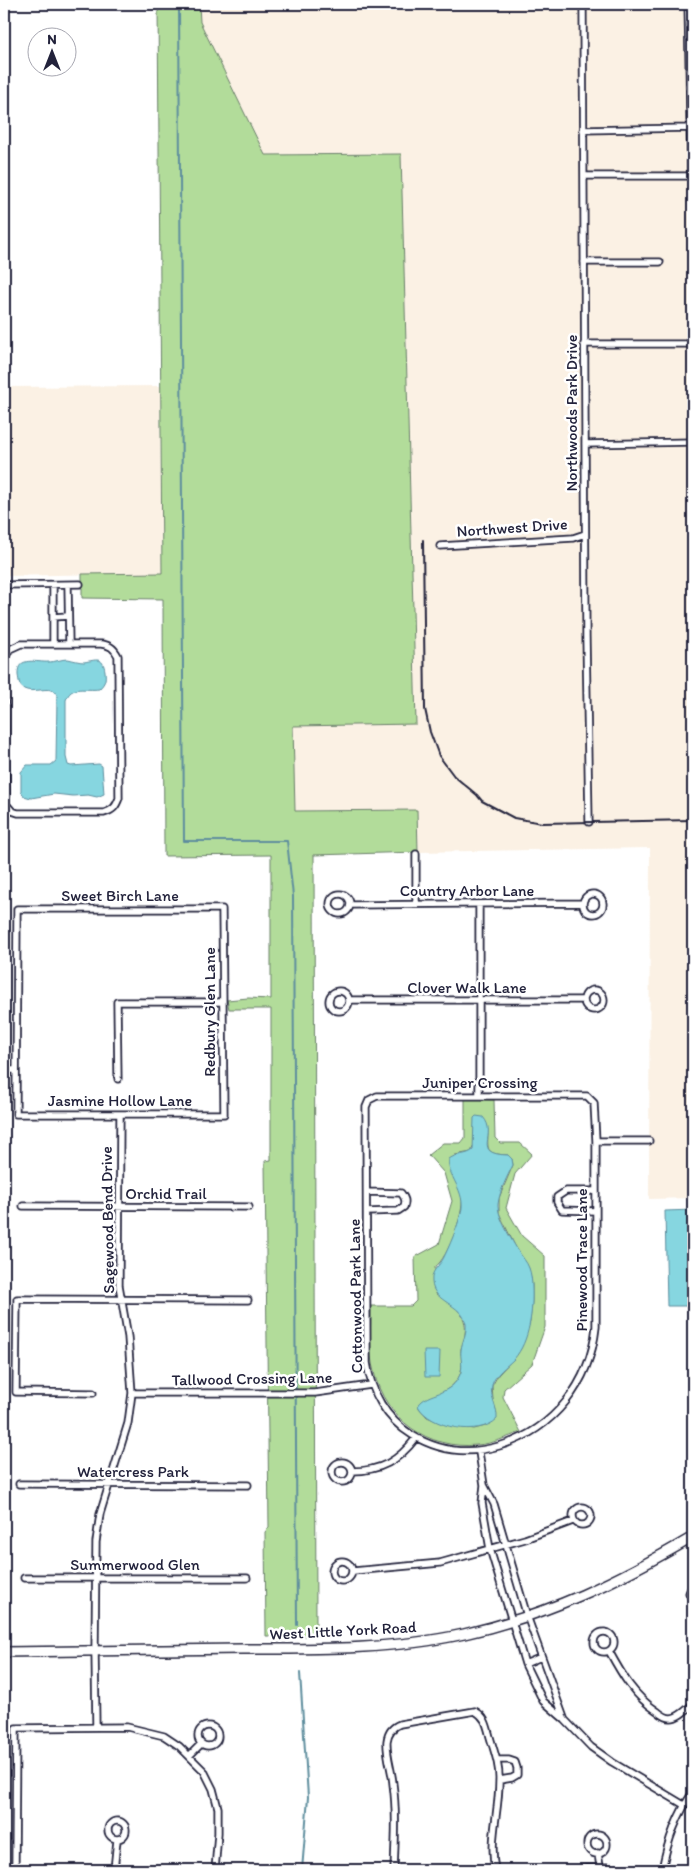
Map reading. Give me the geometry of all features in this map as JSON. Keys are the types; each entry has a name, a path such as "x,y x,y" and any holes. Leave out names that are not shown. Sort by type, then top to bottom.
{"main road":[{"name":"West Little York Road","path":"4,1652 357,1647 445,1637 512,1621 604,1586 693,1537"}],"street":[{"name":"Northwoods Park Drive","path":"583,4 588,822"},
{"path":"584,176 692,176 688,4"},
{"path":"583,130 690,128"},
{"path":"584,262 660,262"},
{"path":"584,344 693,344"},
{"path":"585,444 693,442"},
{"name":"Northwest Drive","path":"440,546 573,538 585,534"},
{"path":"4,585 80,584"},
{"path":"53,585 53,644"},
{"path":"68,585 69,644"},
{"path":"53,617 68,616"},
{"path":"21,644 53,644 101,644 112,647 118,656 119,798 115,808 104,813 18,813 8,807 5,799 4,659 10,649 21,644"},
{"path":"416,854 416,904"},
{"name":"Country Arbor Lane","path":"350,905 584,903"},
{"path":"479,904 479,1096"},
{"name":"Sweet Birch Lane","path":"16,1070 17,909 222,909"},
{"name":"Redbury Glen Lane","path":"222,909 224,1114"},
{"name":"Clover Walk Lane","path":"349,1000 584,1000"},
{"path":"118,1079 117,1002 222,1002"},
{"path":"4,1070 16,1070"},
{"name":"Jasmine Hollow Lane","path":"16,1070 16,1114 224,1114"},
{"name":"Juniper Crossing","path":"369,1100 377,1096 587,1096 592,1099"},
{"name":"Pinewood Trace Lane","path":"479,1452 504,1444 536,1430 561,1408 581,1379 594,1344 596,1327 596,1141 594,1103 592,1099"},
{"name":"Cottonwood Park Lane","path":"369,1100 366,1107 368,1363 371,1385 389,1416 403,1430 416,1438 442,1448 479,1452"},
{"name":"Sagewood Bend Drive","path":"96,1727 96,1542 100,1514 128,1423 132,1393 128,1337 120,1286 120,1114"},
{"path":"596,1141 649,1141"},
{"path":"595,1191 566,1191 557,1197 556,1202 562,1210 595,1210"},
{"path":"367,1192 401,1193 405,1203 404,1207 398,1211 367,1212"},
{"name":"Orchid Trail","path":"23,1206 249,1207"},
{"path":"93,1393 16,1392 17,1299 248,1300"},
{"name":"Tallwood Crossing Lane","path":"132,1393 315,1393 371,1385"},
{"path":"352,1471 379,1468 389,1463 407,1449 416,1438"},
{"path":"479,1452 484,1485 482,1502 490,1549 525,1664 543,1701 565,1720 591,1747 612,1762 684,1805"},
{"name":"Watercress Park","path":"19,1484 248,1485"},
{"path":"484,1485 494,1504 527,1616 565,1720"},
{"path":"352,1571 440,1563 525,1539 573,1521"},
{"name":"Summerwood Glen","path":"24,1578 247,1578"},
{"path":"693,1584 689,1592 693,1600"},
{"path":"609,1651 625,1680 636,1694 662,1715 672,1718 693,1704"},
{"path":"525,1664 541,1657"},
{"path":"394,1870 395,1812 387,1742 390,1730 400,1724 467,1711 475,1711 485,1719 497,1760 500,1780 492,1841 496,1870"},
{"path":"15,1870 16,1728 96,1727 127,1727 164,1736 204,1770 213,1789 218,1808 215,1870"},
{"path":"189,1756 202,1744"},
{"path":"497,1760 515,1762 517,1768 517,1775 500,1780"},
{"path":"574,1870 600,1868 662,1870 671,1835 684,1805 693,1792"},
{"path":"114,1870 117,1840"},
{"path":"598,1853 600,1868"}],"shaded area":[{"path":"199,4 693,4 693,1198 649,1199 650,848 418,852 417,810 294,811 293,726 416,724 401,154 265,155 199,21"},
{"path":"160,386 162,573 4,576 4,387"}],"green space":[{"path":"158,4 199,4 200,22 265,155 401,154 416,724 293,726 295,811 417,810 418,852 314,855 316,1636 266,1636 265,1532 269,1527 265,1161 271,1160 271,1009 229,1009 227,1000 248,998 271,999 271,855 164,856 163,599 82,598 82,574 162,573"},
{"path":"465,1099 494,1100 495,1138 500,1143 520,1143 532,1154 515,1174 506,1208 522,1236 545,1256 545,1327 532,1364 504,1389 503,1397 521,1432 477,1445 459,1445 442,1442 411,1428 388,1404 380,1389 374,1372 370,1348 371,1306 411,1306 416,1301 415,1257 439,1244 452,1201 444,1173 428,1155 443,1143 461,1143 465,1138","holes":["488,1129 489,1150 508,1155 512,1159 513,1165 499,1198 499,1213 516,1248 529,1269 532,1301 530,1322 521,1348 498,1375 492,1386 497,1414 486,1426 474,1429 443,1424 427,1417 419,1408 419,1404 449,1388 454,1384 461,1372 461,1349 465,1336 464,1320 458,1310 436,1294 435,1267 445,1255 450,1245 458,1224 462,1205 460,1190 449,1164 455,1155 471,1152 474,1145"]}],"water":[{"path":"68,659 84,662 98,660 104,666 105,679 99,689 80,689 68,695 66,700 66,757 68,765 71,766 99,764 102,766 104,794 97,797 54,794 31,798 24,796 21,791 21,772 27,765 51,765 56,761 57,694 52,690 30,691 24,689 21,686 18,675 19,669 24,662 51,662"},
{"path":"476,1116 483,1117 487,1124 487,1142 490,1151 508,1155 512,1159 513,1165 500,1194 498,1209 502,1222 529,1268 532,1280 532,1296 531,1315 524,1343 514,1359 501,1371 492,1385 491,1389 497,1419 489,1425 467,1429 455,1428 433,1420 424,1414 418,1406 427,1398 452,1386 461,1372 461,1350 466,1324 459,1312 437,1294 432,1278 448,1248 461,1213 461,1198 450,1172 449,1159 473,1150 474,1118"},
{"path":"693,1210 693,1306 667,1306 665,1211"},
{"path":"424,1351 440,1351 439,1377 425,1377"}],"waterway":[{"path":"179,4 184,841 287,841 293,896 297,1625"},
{"path":"300,1673 308,1797 302,1870"}],"railway":[{"path":"423,540 425,709 430,732 439,756 454,776 482,801 514,818 542,823 693,820"}]}
